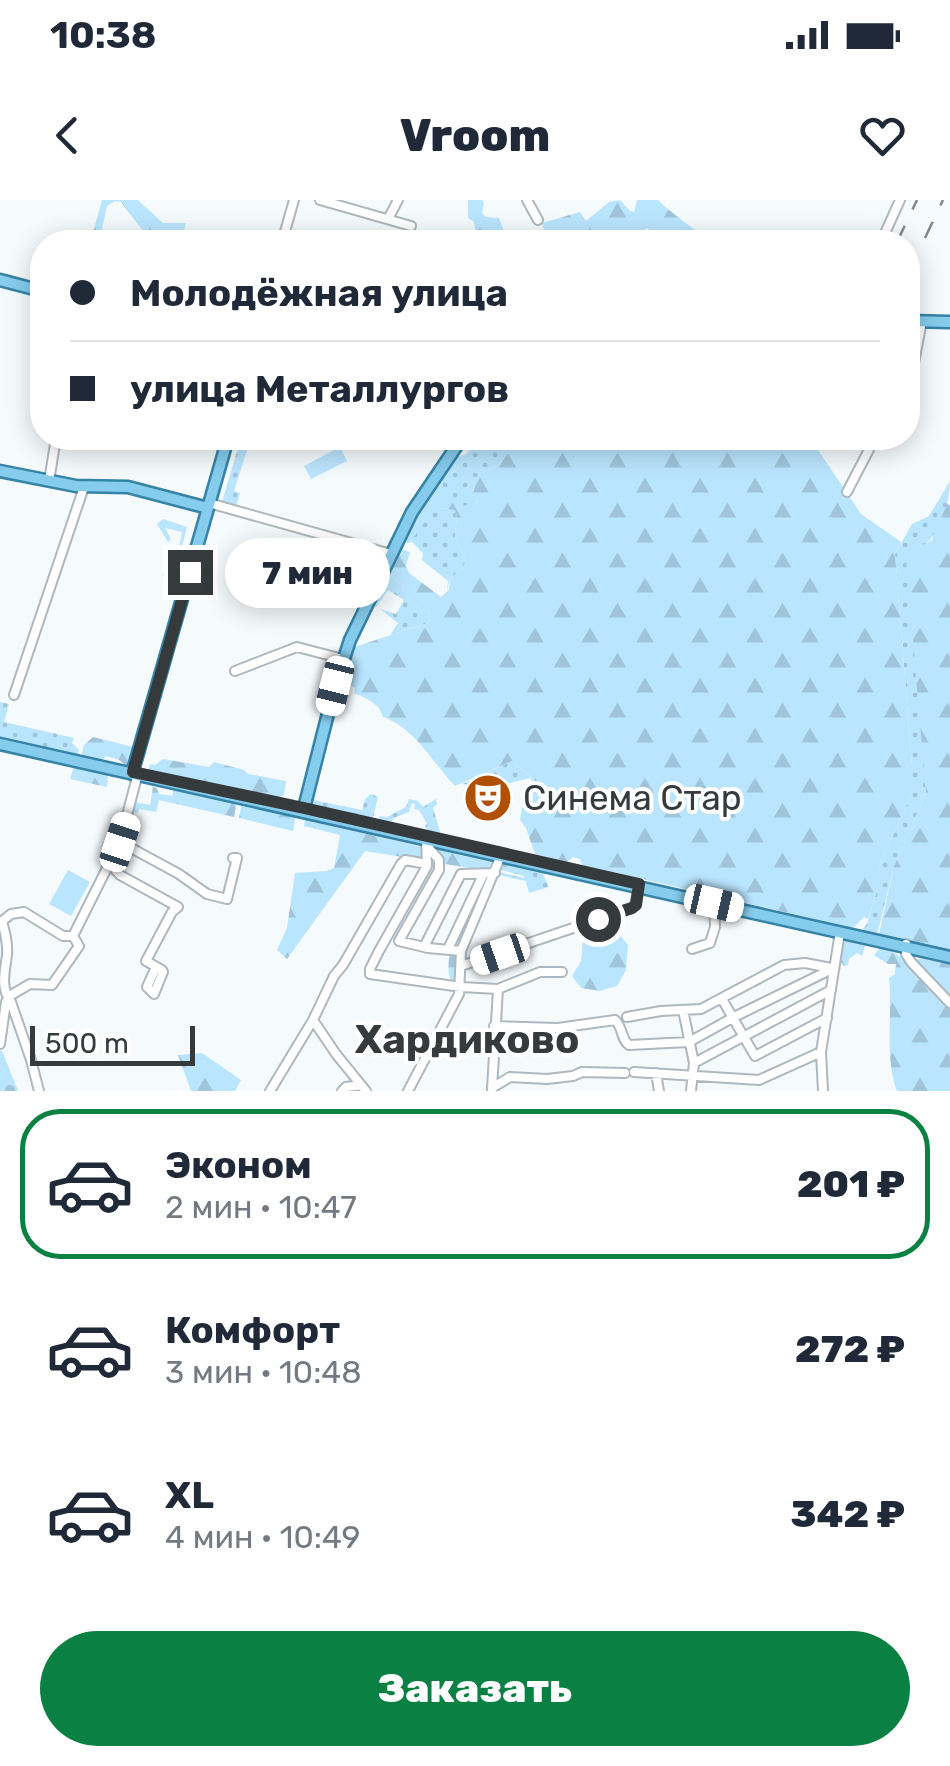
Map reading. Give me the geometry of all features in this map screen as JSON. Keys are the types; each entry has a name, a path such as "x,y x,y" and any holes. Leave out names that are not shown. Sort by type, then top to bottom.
{"main road":[{"path":"0,280 30,288"},
{"path":"922,321 950,322"},
{"path":"135,773 224,450"},
{"path":"304,810 343,659 416,503 454,450"},
{"path":"0,471 84,486 128,487 208,505"},
{"path":"0,743 950,955"},
{"path":"304,810 426,841 502,855"},
{"path":"639,885 906,945"}],"street":[{"path":"285,230 292,200"},
{"path":"320,200 411,226"},
{"path":"388,219 398,200"},
{"path":"527,200 538,220"},
{"path":"887,230 900,200"},
{"path":"920,330 922,321"},
{"path":"49,481 54,450"},
{"path":"847,492 869,450"},
{"path":"14,695 84,486"},
{"path":"208,505 391,554"},
{"path":"235,671 297,647 343,659"},
{"path":"73,936 120,842 135,773"},
{"path":"426,841 427,864 370,974 498,989 540,972 562,972"},
{"path":"426,841 438,858 439,870 399,941 462,952"},
{"path":"120,842 179,874 209,896 226,899 233,858"},
{"path":"408,1091 460,986 462,952 502,855"},
{"path":"270,1091 404,861 427,864"},
{"path":"110,864 120,875 178,907 146,962 156,967"},
{"path":"424,947 461,874 496,873"},
{"path":"448,949 482,875"},
{"path":"460,966 636,905 639,885"},
{"path":"692,949 710,943 715,927 714,903"},
{"path":"39,1091 32,1060 8,1000 2,967 7,958 6,941 1,922 11,914 24,912 63,936 73,936"},
{"path":"823,1091 821,1052 840,932"},
{"path":"0,1044 2,1018 11,995 30,984 52,984 78,946 73,936"},
{"path":"906,945 913,966 950,1003"},
{"path":"628,1018 700,1009 784,964 834,968"},
{"path":"494,1026 558,1028 615,1020 629,1045 690,1042 834,968"},
{"path":"492,1090 498,989"},
{"path":"694,1063 831,990"},
{"path":"722,999 754,1056 826,1018"},
{"path":"683,1010 694,1063 690,1091"},
{"path":"313,1020 364,1088"},
{"path":"492,1090 508,1077 552,1079 582,1072 763,1078 821,1052"},
{"path":"656,1073 659,1091"},
{"path":"565,1077 566,1090"},
{"path":"720,1091 723,1077"},
{"path":"759,1091 763,1078"},
{"path":"343,1089 364,1088"}],"green space":[{"path":"102,200 138,200 163,223 186,223 184,230 142,230 121,202 115,201 107,206 102,230 94,230"},
{"path":"468,200 482,200 482,213 499,218 504,230 475,230 474,222 468,218"},
{"path":"620,200 634,212 637,200 658,200 695,230 544,230 542,223 580,212 586,221 609,202"},
{"path":"237,450 247,450 234,491 240,493 236,506 222,502"},
{"path":"334,450 342,450 347,461 311,479 304,466"},
{"path":"470,450 510,450 501,463 484,472 473,489 478,503 464,506 432,492 432,498 425,496 452,459"},
{"path":"510,450 818,450 861,514 901,542 895,554 912,792 878,869 878,886 868,919 864,917 853,928 582,865 580,859 573,857 567,862 535,854 520,820 523,803 535,780 512,761 455,786 405,729 383,717 375,705 343,681 351,648 428,623 430,613 411,605 402,585 386,571 399,549 410,552 406,565 409,573 441,597 449,590 450,578 466,562 455,536 455,510 432,511 410,543 400,542 425,496 432,498 432,491 452,496 464,506 478,503 472,496 477,480 501,463"},
{"path":"950,481 943,518 934,535 921,547 926,793 894,866 877,935 862,930 878,886 878,869 912,792 895,554 912,524 929,516"},
{"path":"947,504 950,951 879,934 894,866 926,793 906,559 910,547 921,547 932,540"},
{"path":"456,510 455,536 466,562 450,578 447,592 448,581 422,560 423,553 411,541 431,511"},
{"path":"163,519 187,527 174,578 168,582 162,574 175,568 182,532 165,528 171,539 168,542 157,524"},
{"path":"386,571 402,585 411,605 430,613 428,623 390,635 398,623 380,609 396,614 404,600 388,590 376,607 370,603"},
{"path":"0,702 9,704 4,722 74,738 77,756 0,739"},
{"path":"93,737 137,748 131,765 106,756 101,761 81,757 84,745"},
{"path":"163,759 209,767 214,762 286,781 284,795 277,798 148,773 150,764"},
{"path":"512,761 536,781 535,785 530,778 494,787 462,784"},
{"path":"75,763 105,771 107,787 70,779"},
{"path":"153,787 159,794 172,796 174,787 237,801 234,817 159,800 156,812 131,812 134,802 150,805"},
{"path":"371,794 378,797 372,822 312,807 313,800 362,810"},
{"path":"409,799 423,807 436,799 433,808 441,835 457,839 431,836 412,803 409,812 394,818 388,826 379,823 379,816 387,817 406,807"},
{"path":"242,802 296,814 293,831 239,818"},
{"path":"305,819 430,849 433,846 454,850 454,854 491,862 488,871 365,851 287,959 277,950 287,928 295,873 334,868 340,835 304,826"},
{"path":"502,861 544,868 549,887 529,893 526,881 498,875 524,878 501,870"},
{"path":"68,870 90,882 71,916 49,904"},
{"path":"490,875 459,951 458,984 452,984 452,945 483,877"},
{"path":"606,928 615,929 628,945 626,970 617,986 600,991 581,988 572,976 581,961 583,939 599,936"},
{"path":"852,939 865,946 862,956 857,953 844,966 839,960 840,940"},
{"path":"885,947 904,959 950,1005 950,1091 897,1091 890,1049 889,978 895,974 896,964 888,964 874,955"},
{"path":"928,957 950,962 950,1001 915,964 915,960"},
{"path":"2,1051 18,1091 0,1091"},
{"path":"202,1053 241,1080 235,1091 191,1091 178,1055"}],"railway":[{"path":"903,230 917,200"},
{"path":"925,238 943,200"}],"place":[{"name":"Синема Стар","path":"488,798"}],"district":[{"name":"Хардиково","path":"467,1039"}],"route":[{"path":"190,572 133,772 639,884 636,905 598,919"}]}
